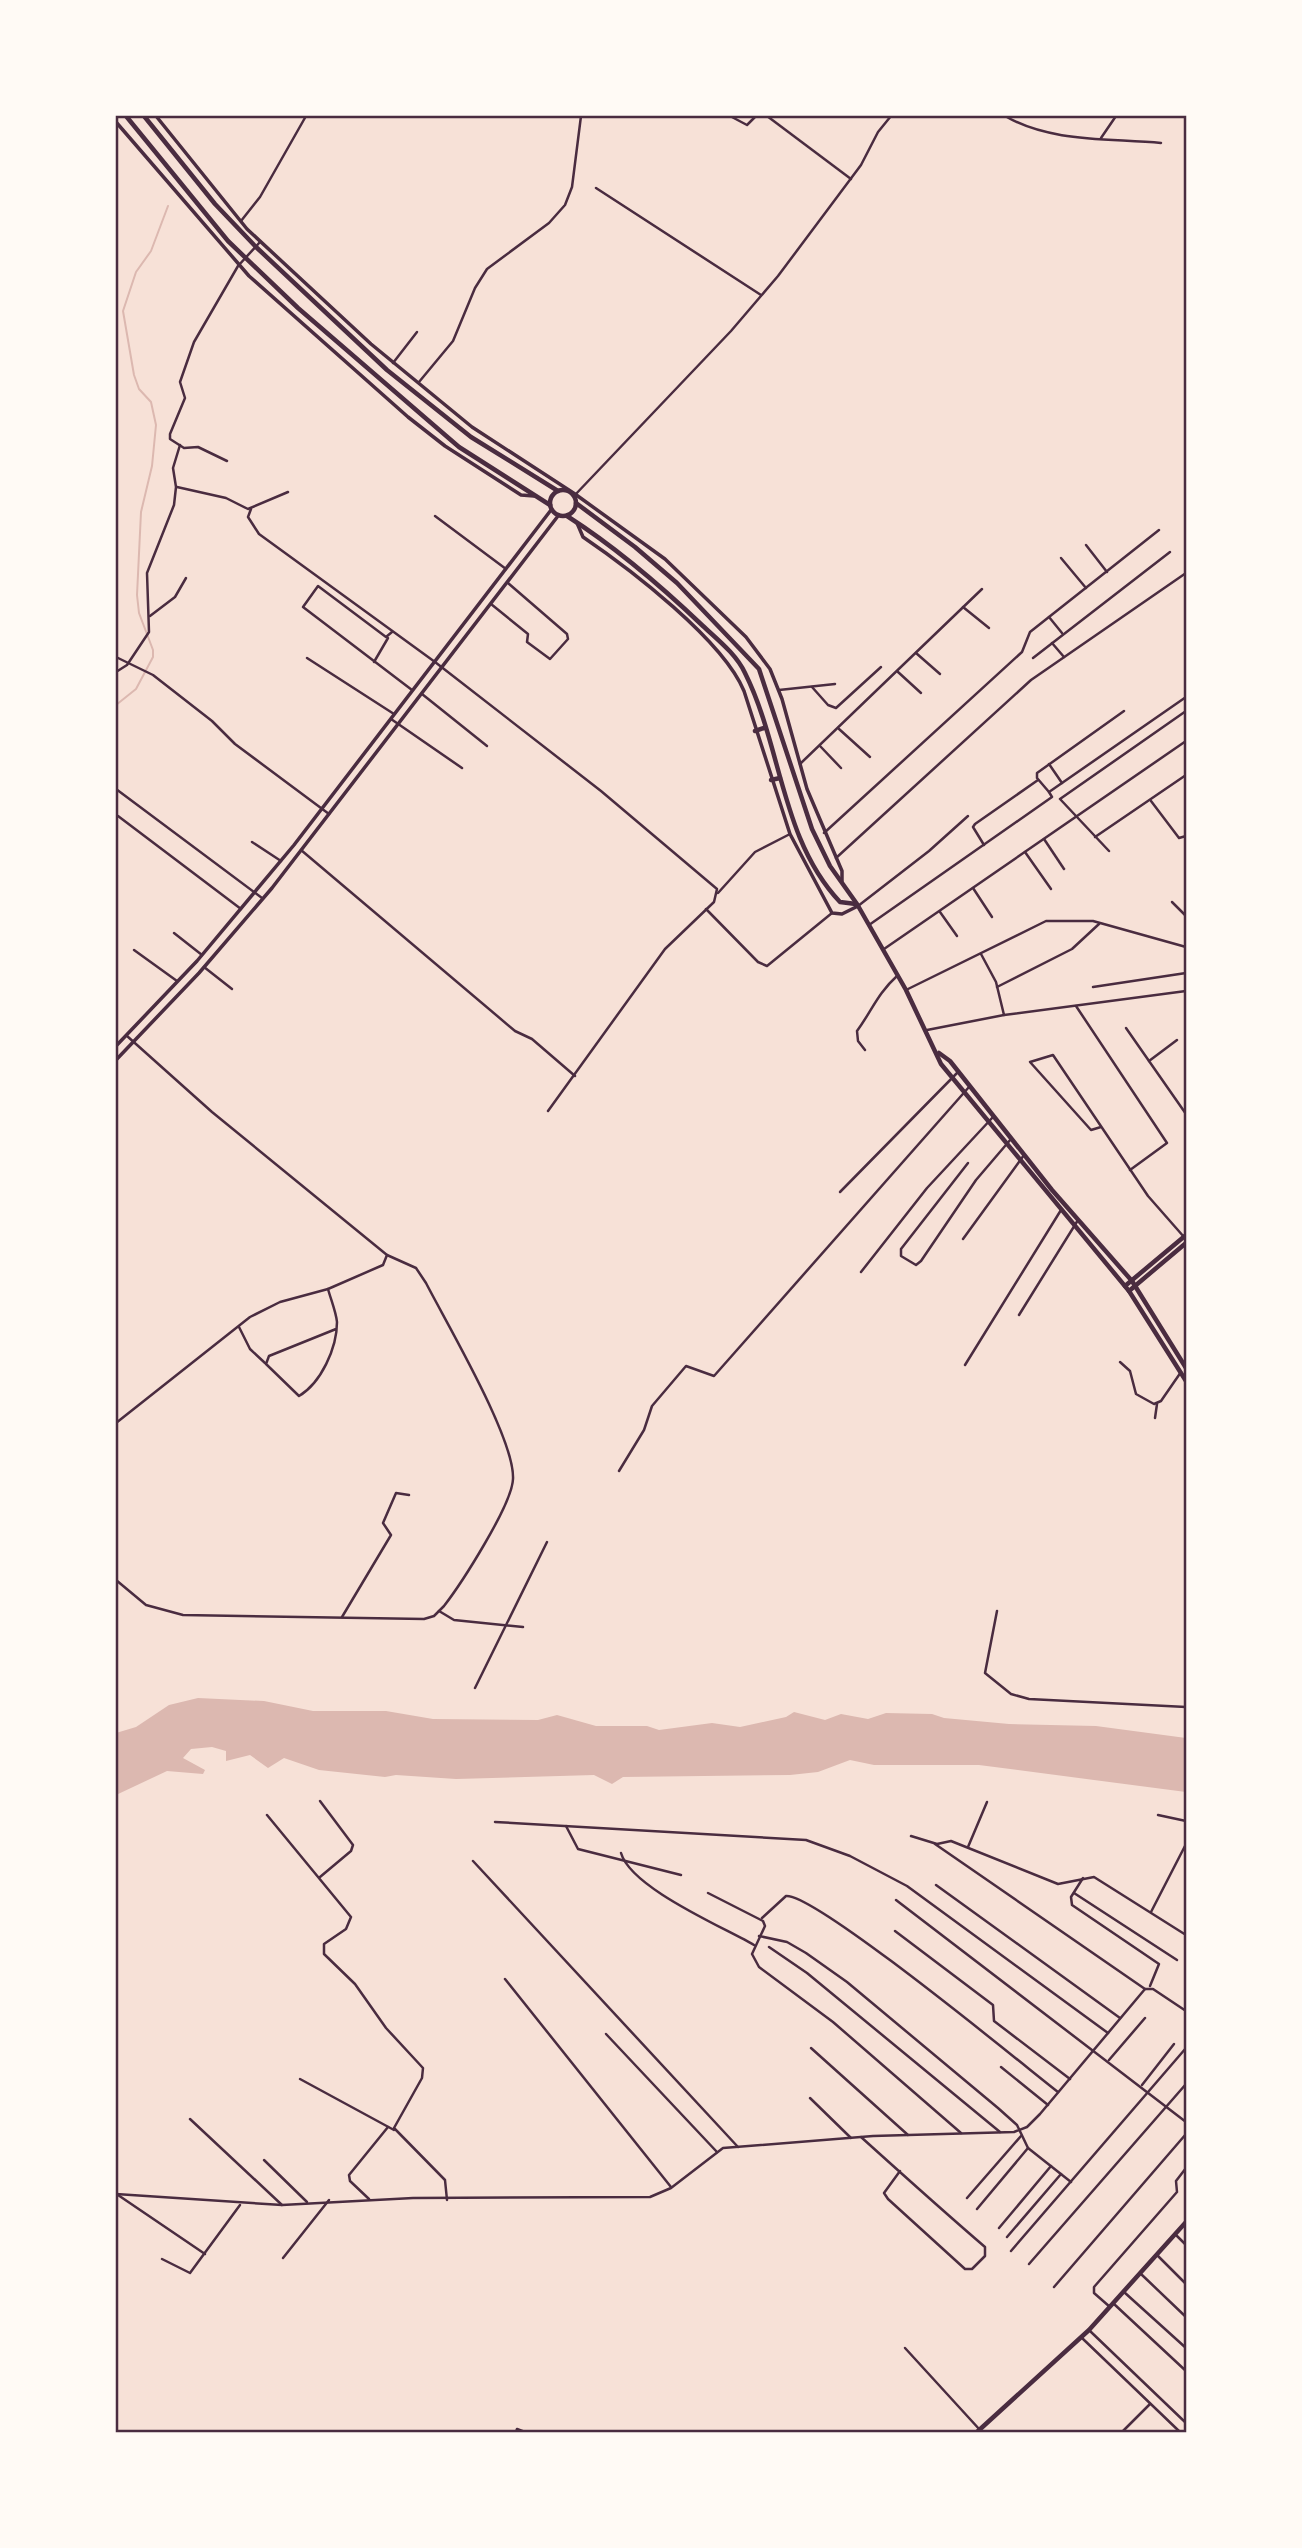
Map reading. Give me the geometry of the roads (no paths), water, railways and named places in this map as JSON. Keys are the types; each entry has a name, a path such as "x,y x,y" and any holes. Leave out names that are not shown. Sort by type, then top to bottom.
{"main road":[{"path":"125,116 247,260 411,408 475,459 534,496 558,516 567,516 577,522 637,564 730,652 744,670 792,818 817,872 840,902 858,905"},
{"path":"144,116 215,204 256,247 436,411 471,437 558,491"},
{"path":"550,508 551,497 558,491 566,490 574,495 576,503 567,516"},
{"path":"576,503 635,547 677,583 759,669 812,829 841,883 858,905 884,949 939,1052 970,1087 1008,1141"},
{"path":"755,731 764,728"},
{"path":"771,780 780,778"},
{"path":"939,1052 941,1064 963,1092 1089,1237 1133,1283 1186,1368"},
{"path":"1127,1288 1185,1236"},
{"path":"1089,1237 1127,1288 1186,1381"},
{"path":"1133,1283 1186,1243"},
{"path":"979,2431 1082,2338 1186,2222"}],"street":[{"path":"156,116 241,221 272,254 393,363 483,434 665,559 696,586 759,652 778,690 824,833 842,871 841,883"},
{"path":"241,221 260,197 306,116"},
{"path":"418,384 453,341 475,288 487,269 549,223 565,205 572,187 581,116"},
{"path":"730,116 747,125 756,116"},
{"path":"767,116 850,179"},
{"path":"574,495 731,331 804,244 891,116"},
{"path":"1005,116 1031,129 1051,134 1161,143"},
{"path":"1101,138 1116,116"},
{"path":"116,122 238,266 380,393 445,446 521,495 534,496"},
{"path":"596,188 761,295"},
{"path":"227,461 198,447 188,449 170,438 185,398 180,385 194,342 238,266 247,260 261,242"},
{"path":"393,363 416,332"},
{"path":"116,672 127,665 149,632 148,567 171,515 176,487 173,468 180,445"},
{"path":"176,487 211,493 251,509"},
{"path":"288,492 251,509 248,517 258,534 442,667 601,791 714,886 717,894"},
{"path":"116,1046 178,982 281,861 507,570 550,508"},
{"path":"435,516 507,570"},
{"path":"116,1060 204,967 263,898 558,516"},
{"path":"577,522 583,537 665,599 726,661 740,682 790,834 832,913"},
{"path":"824,833 1022,652 1030,632 1159,530"},
{"path":"525,545 532,551"},
{"path":"1086,545 1107,572"},
{"path":"1033,658 1170,552"},
{"path":"1061,558 1086,589"},
{"path":"836,858 1031,680 1186,573"},
{"path":"149,617 175,597 186,578"},
{"path":"491,604 528,634 527,642 550,659 562,649 568,639 567,634 508,583"},
{"path":"388,638 318,586 303,607 412,690"},
{"path":"800,764 982,589"},
{"path":"963,607 989,628"},
{"path":"1049,617 1063,634"},
{"path":"374,662 393,631"},
{"path":"1052,643 1063,657"},
{"path":"916,653 940,674"},
{"path":"116,657 127,665 141,668 153,675 212,721 234,744 329,814"},
{"path":"307,658 462,768"},
{"path":"811,687 828,705 836,708 881,667"},
{"path":"898,672 921,693"},
{"path":"778,690 835,684"},
{"path":"422,694 487,746"},
{"path":"1049,792 1186,696"},
{"path":"869,925 1052,797 1038,780 1037,773 1124,711"},
{"path":"1109,851 1060,799 1186,711"},
{"path":"838,728 870,757"},
{"path":"884,949 1186,741"},
{"path":"820,746 841,768"},
{"path":"1049,764 1062,783"},
{"path":"1095,837 1186,775"},
{"path":"984,845 973,827 975,824 1038,780"},
{"path":"116,789 263,898"},
{"path":"1151,801 1179,838 1186,836"},
{"path":"118,816 241,909"},
{"path":"706,909 758,962 767,966 832,913 842,914 858,905 929,851 968,816"},
{"path":"548,1111 666,949 706,909 755,852 790,834"},
{"path":"1044,839 1064,869"},
{"path":"253,842 281,861"},
{"path":"301,850 515,1031 532,1040 575,1076"},
{"path":"1026,852 1051,889"},
{"path":"973,888 992,917"},
{"path":"1172,902 1186,916"},
{"path":"940,912 957,936"},
{"path":"906,990 1046,921 1085,920 1186,947"},
{"path":"997,987 1072,950 1099,924"},
{"path":"174,933 202,955"},
{"path":"134,950 178,982"},
{"path":"981,953 997,987 1004,1016"},
{"path":"204,967 232,989"},
{"path":"1093,987 1186,973"},
{"path":"865,1050 858,1041 857,1031 868,1018 879,992 898,975"},
{"path":"927,1030 1004,1016 1186,991"},
{"path":"1075,1006 1167,1143 1130,1170"},
{"path":"1126,1028 1186,1114"},
{"path":"116,1580 146,1605 170,1614 424,1619 439,1611 505,1506 512,1488 513,1466 500,1430 426,1283 415,1268 387,1255 212,1112 127,1036"},
{"path":"1149,1061 1177,1040"},
{"path":"1101,1127 1091,1130 1030,1062 1053,1055 1130,1170 1173,1228 1185,1236"},
{"path":"840,1192 958,1072"},
{"path":"619,1471 644,1430 652,1406 670,1382 686,1366 714,1376 970,1087"},
{"path":"1180,1105 1186,1100"},
{"path":"862,1272 927,1188 987,1120 993,1117"},
{"path":"968,1163 901,1250 901,1256 907,1263 916,1265 924,1258 954,1210 1008,1141"},
{"path":"963,1238 1021,1157"},
{"path":"965,1365 1063,1207"},
{"path":"1019,1315 1076,1222"},
{"path":"116,1423 250,1317 280,1302 328,1290 383,1265 387,1255"},
{"path":"239,1327 250,1349 299,1396 324,1368 336,1329 336,1317 328,1290"},
{"path":"266,1363 269,1356 336,1329"},
{"path":"1120,1362 1130,1371 1136,1394 1157,1404"},
{"path":"1155,1418 1157,1404 1181,1372"},
{"path":"342,1617 391,1535 383,1523 396,1493 409,1495"},
{"path":"475,1688 547,1542"},
{"path":"439,1611 454,1620 523,1627"},
{"path":"997,1611 985,1674 1011,1694 1043,1701 1186,1707"},
{"path":"320,1801 353,1845 351,1851 320,1877"},
{"path":"968,1847 988,1802"},
{"path":"267,1815 351,1917 346,1929 324,1944 324,1954 355,1984 386,2028 423,2068 422,2078 398,2115 394,2130"},
{"path":"1158,1815 1186,1821"},
{"path":"495,1822 788,1837 850,1856 895,1878 929,1901 1108,2033"},
{"path":"566,1826 578,1849 681,1875"},
{"path":"911,1836 935,1843 1147,1988 1186,2011"},
{"path":"935,1843 951,1841 1058,1884 1068,1884 1083,1878 1101,1880 1186,1935"},
{"path":"1151,1913 1186,1844"},
{"path":"621,1853 625,1862 653,1887 754,1945"},
{"path":"473,1861 738,2147"},
{"path":"116,2194 282,2205 370,2199 640,2198 671,2188 717,2152 738,2147 908,2134 1020,2131 1048,2105 1147,1988 1159,1964 1075,1908 1070,1900 1083,1878"},
{"path":"936,1885 1120,2018"},
{"path":"1073,1893 1177,1960"},
{"path":"708,1894 761,1920 765,1926 754,1945 752,1958 758,1967 833,2022 961,2133"},
{"path":"761,1920 786,1896 808,1903 867,1942 1058,2092"},
{"path":"896,1900 1149,2091 1186,2122"},
{"path":"895,1931 993,2005 994,2021 1070,2079"},
{"path":"759,1936 797,1946 847,1982 992,2102 1020,2131 1028,2148 1070,2182"},
{"path":"769,1947 807,1973 1000,2132"},
{"path":"505,1979 671,2188"},
{"path":"1108,2060 1145,2018"},
{"path":"606,2034 717,2152"},
{"path":"1141,2086 1174,2044"},
{"path":"811,2048 908,2134"},
{"path":"1011,2251 1186,2048"},
{"path":"1001,2067 1048,2105"},
{"path":"300,2079 394,2130 442,2176 447,2184 447,2200"},
{"path":"1029,2264 1186,2084"},
{"path":"810,2098 851,2138"},
{"path":"190,2119 282,2205"},
{"path":"370,2199 350,2181 349,2175 388,2127"},
{"path":"1054,2287 1186,2134"},
{"path":"967,2198 1021,2136"},
{"path":"861,2137 900,2171 985,2248 985,2256 972,2269 965,2269 888,2199 884,2193 900,2171"},
{"path":"977,2209 1028,2148"},
{"path":"264,2161 308,2203"},
{"path":"999,2228 1051,2166"},
{"path":"1186,2168 1176,2181 1177,2192 1093,2289 1186,2371"},
{"path":"1007,2237 1061,2174"},
{"path":"116,2194 205,2254"},
{"path":"283,2258 329,2200"},
{"path":"162,2259 187,2274 205,2254 240,2204"},
{"path":"1175,2234 1186,2245"},
{"path":"1157,2255 1186,2284"},
{"path":"1140,2274 1186,2317"},
{"path":"1125,2292 1186,2348"},
{"path":"1089,2330 1186,2423"},
{"path":"1082,2338 1180,2432"},
{"path":"905,2348 979,2431"},
{"path":"1122,2432 1150,2404"},
{"path":"516,2432 525,2432"}],"waterway":[{"path":"116,705 136,689 153,657 153,650 139,613 137,595 141,512 152,466 156,425 151,402 139,389 134,375 123,311 136,272 151,251 168,206"}]}
